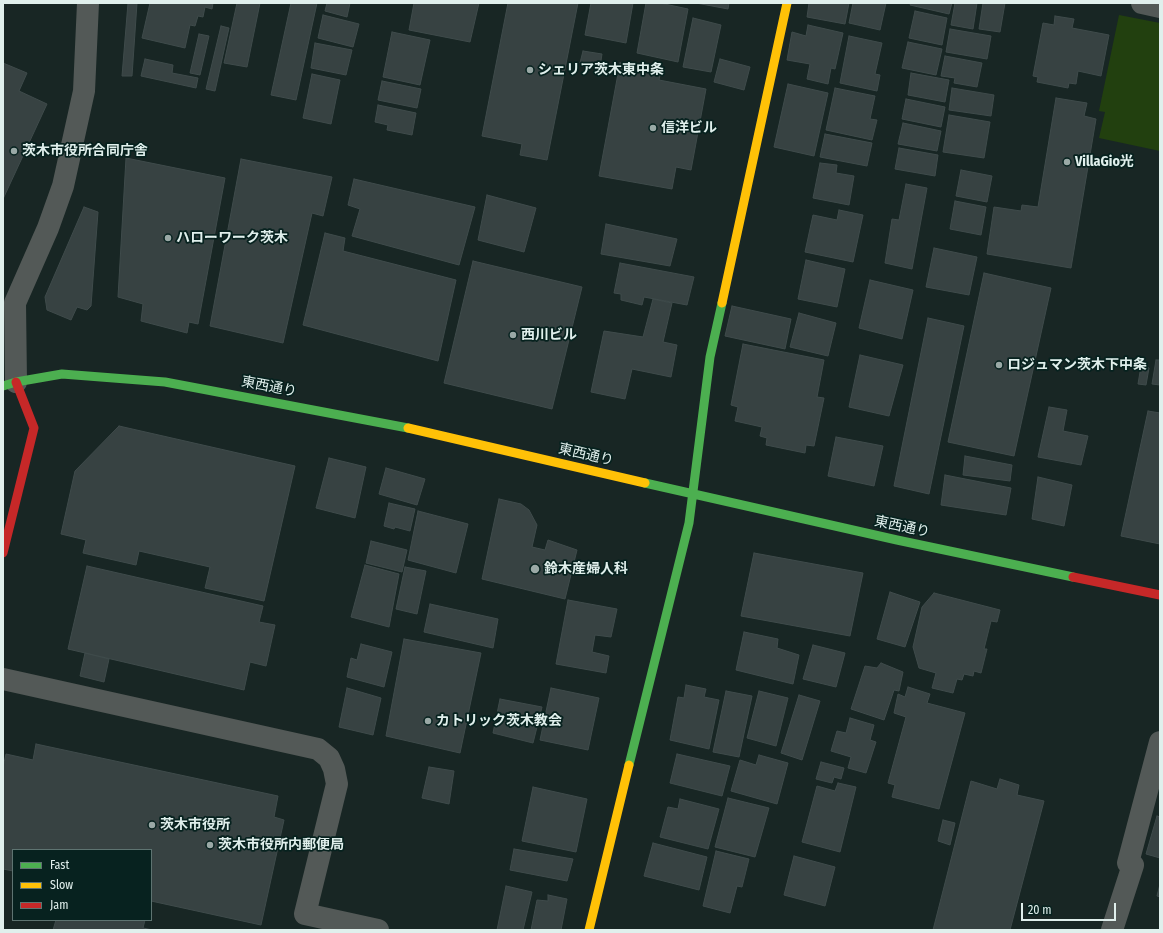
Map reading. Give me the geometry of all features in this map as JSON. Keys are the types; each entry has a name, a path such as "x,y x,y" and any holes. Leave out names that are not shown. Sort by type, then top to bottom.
{"street":[{"path":"3,553 34,428 10,384 16,303 64,186 84,90 88,3"},
{"path":"589,930 690,523 692,493 710,357 787,3"},
{"path":"1142,3 1160,7"},
{"name":"東西通り","path":"10,384 62,374 165,382 386,424 897,540 1160,595"},
{"path":"3,679 318,749 329,758 334,769 337,784 305,914 378,930"},
{"path":"1112,930 1133,865 1128,863 1160,742"}],"green space":[{"path":"1119,15 1160,23 1160,151 1099,138 1105,112 1099,111"}],"building":[{"path":"128,3 137,3 132,76 122,76"},
{"path":"150,3 213,3 212,9 205,7 203,17 198,16 195,26 190,25 185,48 142,38"},
{"path":"237,3 260,3 247,67 224,63"},
{"path":"291,3 317,3 296,100 271,95"},
{"path":"327,3 350,3 347,17 325,11"},
{"path":"414,3 479,3 470,42 409,30"},
{"name":"シェリア茨木東中条","path":"508,3 578,3 547,160 520,155 522,144 482,136"},
{"path":"591,3 633,3 626,43 585,35"},
{"path":"646,3 660,3 688,9 678,62 637,53"},
{"path":"696,3 729,3 728,9"},
{"path":"809,3 849,3 845,24 807,17"},
{"path":"853,3 886,3 880,30 849,23"},
{"path":"911,3 952,3 949,14 910,5"},
{"path":"955,3 977,3 973,29 951,25"},
{"path":"983,3 1005,3 1000,32 979,29"},
{"path":"915,11 947,18 942,45 909,38"},
{"path":"323,15 359,24 353,47 318,38"},
{"path":"1055,16 1074,19 1072,28 1109,35 1101,76 1078,71 1076,84 1069,83 1068,88 1037,82 1038,77 1033,76 1043,23 1054,25"},
{"path":"693,18 721,25 711,72 683,67"},
{"path":"808,25 843,33 835,69 831,68 828,84 807,79 810,64 787,60 792,32 806,36"},
{"path":"221,26 229,28 215,91 206,89"},
{"path":"950,29 991,36 987,59 946,52"},
{"path":"392,32 430,40 420,85 383,77"},
{"path":"199,34 209,36 200,75 190,73"},
{"path":"849,36 882,43 875,74 880,75 877,91 840,83"},
{"path":"908,42 942,49 936,75 902,68"},
{"path":"315,43 352,50 346,75 311,68"},
{"path":"583,51 602,54 600,67 580,63"},
{"path":"945,56 982,63 977,87 954,83 955,78 941,76"},
{"path":"145,59 173,65 172,73 198,78 196,88 141,76"},
{"path":"720,59 750,67 744,90 714,82"},
{"name":"茨木市役所合同庁舎","path":"3,63 27,73 19,91 47,104 3,199"},
{"name":"信洋ビル","path":"620,63 661,70 659,80 706,89 691,170 676,167 672,189 599,176"},
{"path":"911,73 949,80 945,102 908,95"},
{"path":"312,74 340,80 331,124 303,118"},
{"path":"382,81 421,89 417,108 378,100"},
{"path":"788,84 828,93 814,156 774,147"},
{"path":"835,88 875,96 870,119 877,120 872,140 826,130"},
{"path":"952,88 994,95 991,116 949,110"},
{"name":"VillaGio光","path":"1056,98 1087,103 1084,116 1096,119 1071,268 987,254 994,207 1021,211 1022,205 1038,207"},
{"path":"906,99 945,107 941,127 902,119"},
{"path":"378,105 416,113 412,135 387,130 388,125 375,122"},
{"path":"949,115 990,122 984,158 943,152"},
{"path":"903,123 941,131 937,151 898,144"},
{"path":"825,134 872,143 867,166 820,157"},
{"path":"899,148 938,155 935,176 895,169"},
{"name":"ハローワーク茨木","path":"126,158 225,178 198,324 189,322 187,333 141,321 143,304 118,297"},
{"path":"241,159 332,177 323,216 312,213 283,343 210,326"},
{"path":"820,163 837,165 836,173 854,176 849,205 813,198"},
{"path":"961,170 992,176 987,202 956,196"},
{"path":"354,179 475,207 459,265 352,236 360,209 348,205"},
{"path":"906,184 927,188 912,269 885,263 892,219 899,220"},
{"path":"487,195 536,208 524,252 478,240"},
{"path":"955,201 986,207 981,235 950,229"},
{"path":"84,207 98,212 91,306 87,310 77,307 71,320 47,310 45,297"},
{"path":"839,210 863,215 853,262 805,252 813,215 837,220"},
{"path":"606,224 677,239 670,266 601,254"},
{"path":"325,233 345,238 343,251 456,280 438,361 303,325"},
{"path":"934,248 977,257 969,295 926,287"},
{"path":"806,260 845,269 837,307 798,299"},
{"name":"西川ビル","path":"473,261 582,287 552,409 444,383"},
{"path":"620,263 694,277 687,305 644,297 642,305 621,300 621,294 614,293"},
{"name":"ロジュマン茨木下中条","path":"984,273 1051,288 1014,456 948,442"},
{"path":"870,280 913,290 902,339 859,328"},
{"path":"653,299 672,303 663,342 677,345 671,377 632,369 625,399 591,392 604,331 643,337"},
{"path":"732,306 791,319 785,349 725,336"},
{"path":"799,313 836,323 828,356 790,347"},
{"path":"928,318 964,326 929,494 894,486"},
{"path":"743,344 824,360 817,397 824,398 814,446 806,445 805,453 766,445 767,438 760,436 762,427 735,421 738,407 731,405"},
{"path":"860,355 903,365 889,416 849,407"},
{"path":"1156,360 1160,360 1160,385 1152,384"},
{"path":"1141,366 1149,368 1146,385 1138,384"},
{"path":"1049,407 1067,410 1063,431 1088,436 1081,465 1038,457"},
{"path":"1148,411 1160,413 1160,544 1121,536"},
{"path":"119,426 295,466 264,601 205,588 210,567 139,551 136,565 83,553 86,540 61,534 75,471"},
{"path":"836,437 883,446 874,486 828,476"},
{"path":"965,456 1012,465 1010,481 963,475"},
{"path":"329,458 366,467 355,518 316,508"},
{"path":"386,468 425,479 417,505 379,494"},
{"path":"945,475 1011,488 1006,515 941,505"},
{"path":"1038,477 1072,485 1064,526 1032,519"},
{"path":"499,499 521,504 529,510 537,525 532,547 545,550 548,540 577,550 565,599 482,579"},
{"path":"389,503 415,509 410,531 384,526"},
{"path":"418,511 468,524 456,573 408,560"},
{"path":"371,541 407,550 402,572 366,563"},
{"path":"754,553 863,573 850,636 741,616"},
{"path":"365,565 399,574 389,627 351,617"},
{"path":"87,566 263,606 259,622 275,625 266,666 250,662 244,690 68,649"},
{"path":"405,567 426,571 417,614 396,609"},
{"path":"890,592 920,602 905,647 877,639"},
{"path":"934,593 1000,610 997,622 991,621 984,649 987,649 981,673 974,671 973,676 964,674 962,680 957,679 953,693 932,688 936,673 919,668 913,647 922,607"},
{"path":"568,600 617,609 611,637 595,635 592,652 609,656 606,673 556,664"},
{"path":"430,604 498,619 493,648 424,632"},
{"path":"744,632 778,639 777,648 799,655 793,684 736,670"},
{"path":"404,639 481,653 460,753 386,736"},
{"path":"361,644 392,652 384,687 347,677 351,658 357,660"},
{"path":"813,645 845,653 836,687 803,679"},
{"path":"85,653 109,659 104,682 80,676"},
{"path":"881,663 903,672 899,691 894,690 884,720 851,709 865,666 877,668"},
{"path":"686,685 706,689 704,697 719,700 709,749 670,740 678,697 684,698"},
{"path":"908,687 930,694 927,703 965,713 939,809 892,797 895,785 888,783 906,717 894,713 898,694 905,697"},
{"path":"347,688 381,698 373,735 339,727"},
{"path":"551,688 599,698 588,750 540,740"},
{"path":"726,691 752,696 739,757 713,752"},
{"path":"759,691 788,698 776,746 747,738"},
{"path":"799,695 820,701 802,760 781,753"},
{"path":"500,699 542,707 533,743 493,733"},
{"path":"850,718 874,725 870,740 876,742 866,773 848,768 851,757 831,751 837,731 846,733"},
{"name":"茨木市役所","path":"36,744 278,796 274,817 284,820 261,925 152,901 152,849 12,849 12,871 3,869 3,767 6,754 33,760"},
{"path":"677,754 730,766 722,796 670,783"},
{"path":"759,755 788,763 777,804 731,791 740,760 756,765"},
{"path":"821,762 844,768 841,779 834,777 832,783 816,779"},
{"path":"429,767 454,771 449,804 422,798"},
{"path":"1000,779 1019,785 1017,795 1044,801 1010,930 933,930 971,781 997,789"},
{"path":"838,783 856,787 840,852 802,842 817,786 835,791"},
{"path":"533,787 587,799 576,852 522,841"},
{"path":"728,798 769,808 755,857 715,847"},
{"path":"680,799 719,809 708,849 660,837 668,807 678,809"},
{"path":"1157,816 1160,817 1160,858 1146,854"},
{"path":"943,820 955,823 950,845 938,841"},
{"path":"653,843 707,857 699,890 644,876"},
{"path":"514,849 573,859 567,881 510,870"},
{"path":"716,851 749,859 742,887 737,886 730,913 703,906"},
{"path":"794,856 835,867 825,906 784,895"},
{"path":"1160,884 1160,897 1157,896"},
{"path":"506,886 532,892 523,930 497,930"},
{"path":"548,895 567,899 561,930 531,930 537,900 548,901"},
{"path":"56,921 145,921 143,928 153,930 53,930"}],"traffic: fast":[{"path":"629,765 689,523 710,357 722,303"},
{"path":"3,386 16,382 62,374 165,382 408,428"},
{"path":"645,483 897,540 1073,577"}],"traffic: slow":[{"path":"722,303 787,3"},
{"path":"408,428 645,483"},
{"path":"589,930 629,765"}],"traffic: jam":[{"path":"3,553 34,428 16,382"},
{"path":"1073,577 1160,595"}],"place":[{"name":"シェリア茨木東中条","path":"530,70"},
{"name":"信洋ビル","path":"653,128"},
{"name":"茨木市役所合同庁舎","path":"14,151"},
{"name":"VillaGio光","path":"1067,162"},
{"name":"ハローワーク茨木","path":"168,238"},
{"name":"西川ビル","path":"513,335"},
{"name":"ロジュマン茨木下中条","path":"999,365"},
{"name":"鈴木産婦人科","path":"535,569"},
{"name":"カトリック茨木教会","path":"428,721"},
{"name":"茨木市役所","path":"152,825"},
{"name":"茨木市役所内郵便局","path":"210,845"}]}
